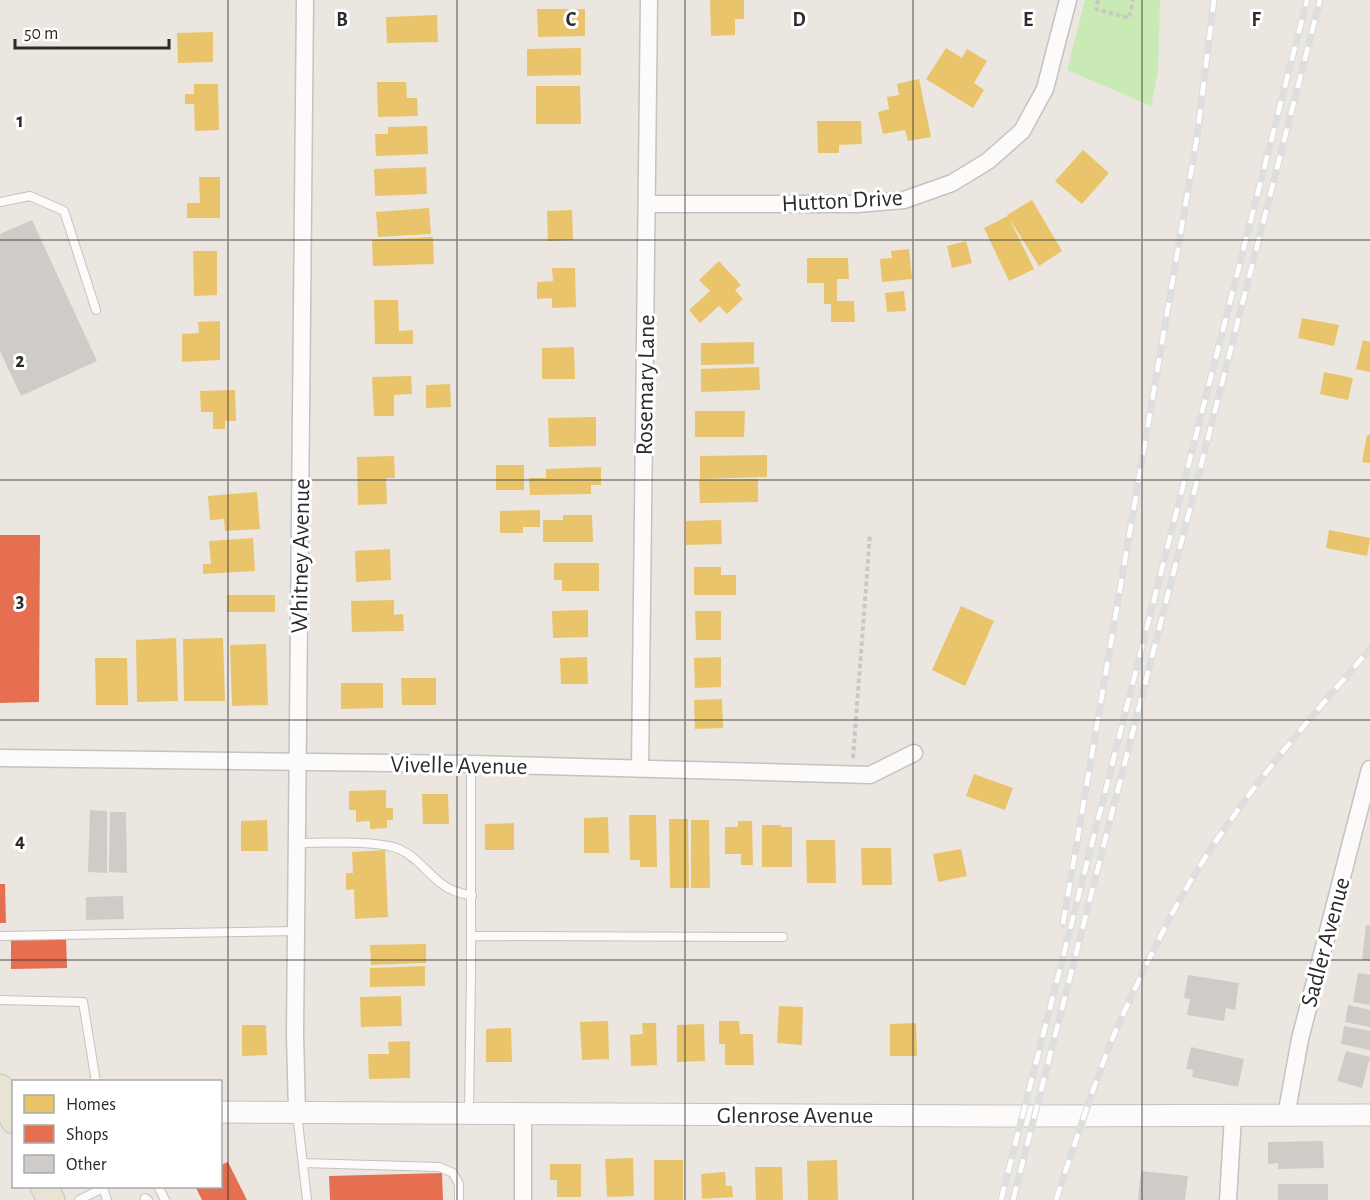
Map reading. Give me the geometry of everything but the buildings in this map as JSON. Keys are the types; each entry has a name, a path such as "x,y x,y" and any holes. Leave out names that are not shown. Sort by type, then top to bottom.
{"main road":[{"path":"0,1088 12,1115"}],"street":[{"name":"Whitney Avenue","path":"297,1112 295,1035 305,0"},
{"name":"Rosemary Lane","path":"640,769 649,0"},
{"name":"Hutton Drive","path":"647,204 857,204 904,200 952,183 988,161 1022,130 1045,89 1068,0"},
{"name":"Vivelle Avenue","path":"0,758 471,764 870,775 914,753"},
{"name":"Sadler Avenue","path":"1286,1116 1300,1039 1370,768"},
{"name":"Glenrose Avenue","path":"222,1112 981,1116 1370,1115"},
{"path":"523,1113 523,1200"},
{"path":"1228,1200 1233,1116"}],"lane":[{"path":"0,201 30,196 64,211 96,310"},
{"path":"469,1112 471,764"},
{"path":"297,843 366,844 399,849 410,855 441,884 451,890 472,896"},
{"path":"0,936 296,931"},
{"path":"471,936 783,937"},
{"path":"0,1000 83,1002 96,1080"},
{"path":"297,1112 307,1200"},
{"path":"303,1163 440,1167 453,1173 459,1184 459,1200"},
{"path":"79,1200 103,1188"}],"path":[{"path":"1098,0 1096,9 1129,18 1132,0"},
{"path":"852,774 870,534"}],"green space":[{"path":"1085,0 1160,0 1158,71 1151,106 1067,70"}],"railway":[{"path":"1063,924 1197,137 1214,0"},
{"path":"1001,1200 1307,0"},
{"path":"1013,1200 1320,0"},
{"path":"1056,1200 1113,1037 1156,944 1192,878 1264,776 1370,649"}]}
